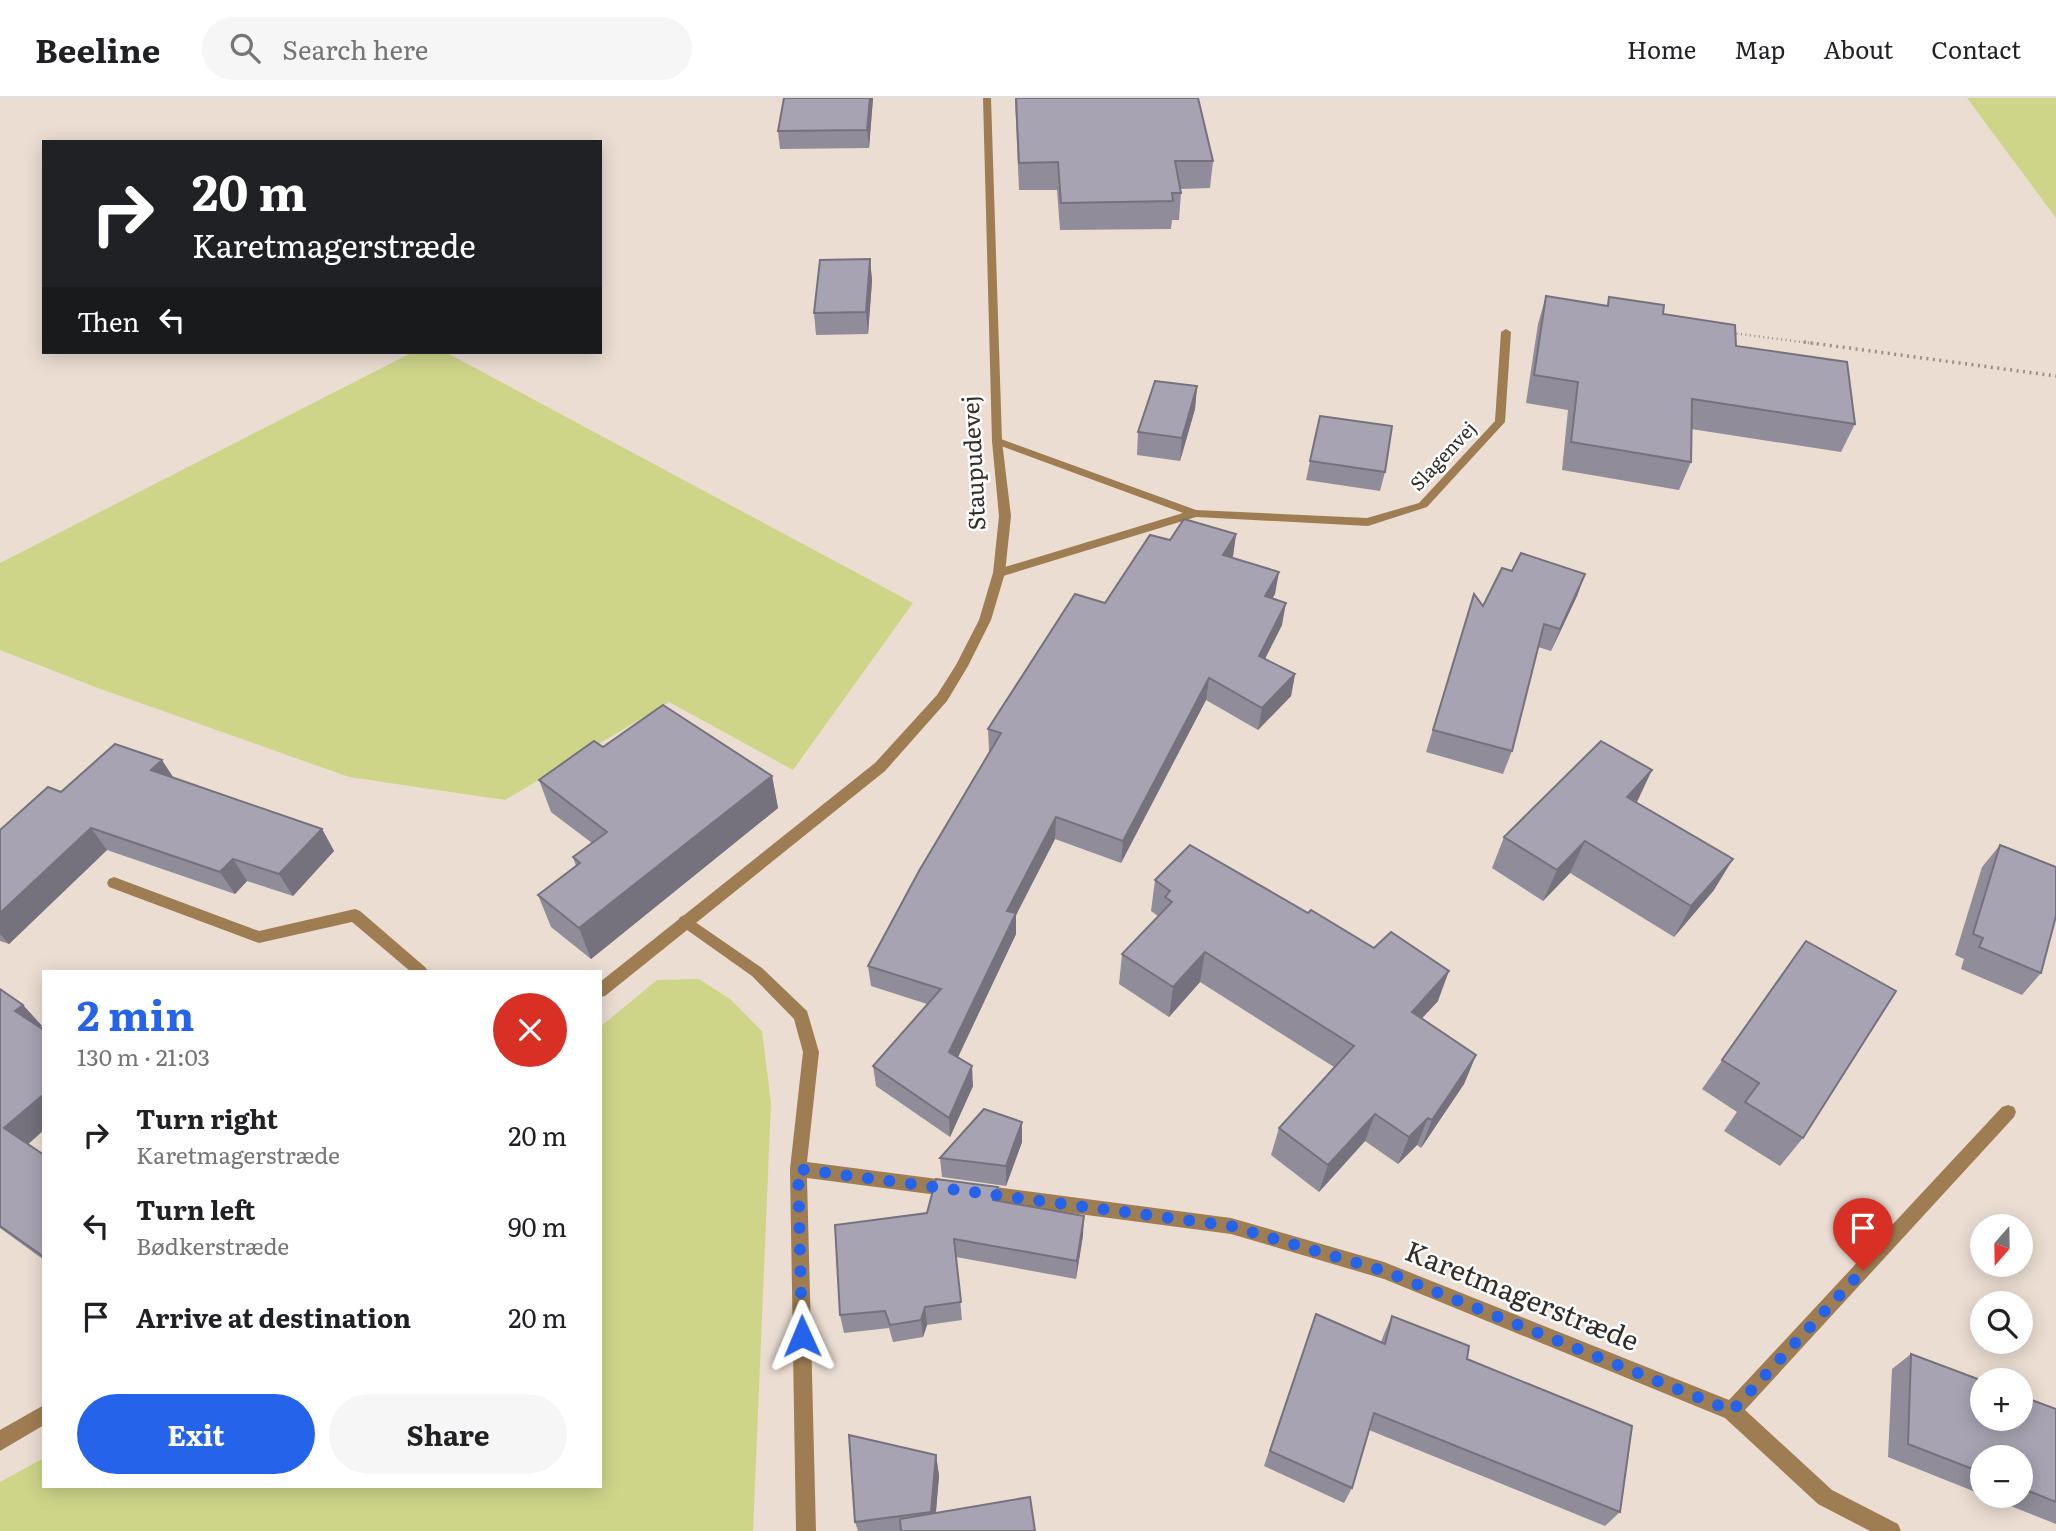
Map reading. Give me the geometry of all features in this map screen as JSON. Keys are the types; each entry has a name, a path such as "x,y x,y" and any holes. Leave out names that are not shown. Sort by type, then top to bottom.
{"street":[{"name":"Staupudevej","path":"602,988 880,767 942,698 985,620 999,573 1005,516 997,441 988,98"},
{"name":"Slagenvej","path":"997,441 1195,513 1368,522 1423,505 1500,422 1506,332"},
{"name":"Slagenvej","path":"999,573 1195,513"},
{"path":"114,883 259,937 355,915 419,970"},
{"path":"685,921 757,972 801,1016 811,1052 798,1169 806,1531"},
{"path":"1732,1411 2008,1112"},
{"name":"Karetmagerstræde","path":"798,1169 1231,1226 1384,1271 1732,1411 1825,1497 1891,1531"},
{"path":"0,1441 42,1415"}],"path":[{"path":"1726,332 2056,376"}],"green space":[{"path":"1967,98 2056,98 2056,218"},
{"path":"409,354 449,354 913,603 793,770 669,702 505,800 349,777 98,688 0,650 0,563"},
{"path":"699,979 730,999 762,1031 771,1103 753,1531 0,1531 0,1482 42,1459 42,1488 602,1488 602,1025 657,980"}],"building":[{"path":"784,98 870,98 867,130 778,131"},
{"path":"1016,98 1198,98 1213,161 1175,161 1181,193 1172,193 1173,201 1061,203 1058,162 1019,163"},
{"path":"870,259 866,312 814,313 820,260"},
{"path":"1546,296 1608,306 1609,297 1664,305 1663,314 1735,325 1736,346 1847,362 1855,424 1692,399 1691,462 1571,442 1578,382 1534,375"},
{"path":"1155,381 1197,386 1182,438 1138,432"},
{"path":"1320,416 1392,426 1385,472 1310,461"},
{"path":"1184,519 1236,534 1223,555 1279,572 1265,596 1286,603 1259,656 1295,674 1262,708 1209,678 1123,841 1056,817 1007,911 1016,913 949,1052 972,1066 949,1118 873,1066 941,989 868,966 919,871 1001,733 988,729 1075,594 1105,603 1150,535 1170,540"},
{"path":"1521,553 1585,574 1560,629 1544,624 1512,751 1433,730 1474,594 1483,606 1502,568 1512,571"},
{"path":"663,705 772,776 579,928 538,895 580,863 573,857 607,832 539,780 594,741 603,747"},
{"path":"1601,741 1652,770 1627,797 1733,859 1691,906 1585,841 1557,870 1504,837"},
{"path":"115,744 162,760 151,770 322,829 279,874 233,859 220,872 91,828 0,913 0,830 48,787 61,792"},
{"path":"1190,845 1308,913 1311,910 1374,948 1391,932 1449,971 1412,1012 1476,1055 1432,1120 1428,1118 1409,1137 1375,1114 1328,1165 1279,1128 1354,1046 1205,952 1173,987 1122,954 1172,902 1165,897 1170,891 1155,880"},
{"path":"2000,845 2056,867 2056,916 2041,973 1979,947 1983,938 1973,934"},
{"path":"1806,941 1896,991 1803,1138 1745,1102 1759,1083 1722,1060"},
{"path":"0,989 23,1005 15,1011 42,1029 42,1096 4,1128 42,1154 42,1256 0,1226"},
{"path":"984,1109 1022,1122 1006,1166 940,1158"},
{"path":"936,1179 998,1187 993,1200 1084,1216 1077,1261 954,1239 961,1302 925,1307 921,1320 890,1325 885,1311 840,1315 835,1225 927,1213"},
{"path":"1316,1314 1385,1344 1392,1316 1469,1346 1467,1359 1632,1426 1620,1512 1374,1413 1352,1488 1270,1451"},
{"path":"1911,1354 1970,1376 1970,1431 2033,1431 2033,1400 2056,1409 2056,1502 2033,1493 2033,1445 1970,1445 1970,1468 1908,1444"},
{"path":"849,1435 936,1455 931,1512 855,1522"},
{"path":"1030,1497 1035,1531 901,1531 900,1519"}],"route":[{"path":"802,1336 798,1169 1231,1226 1384,1271 1732,1411 1863,1270"}]}
